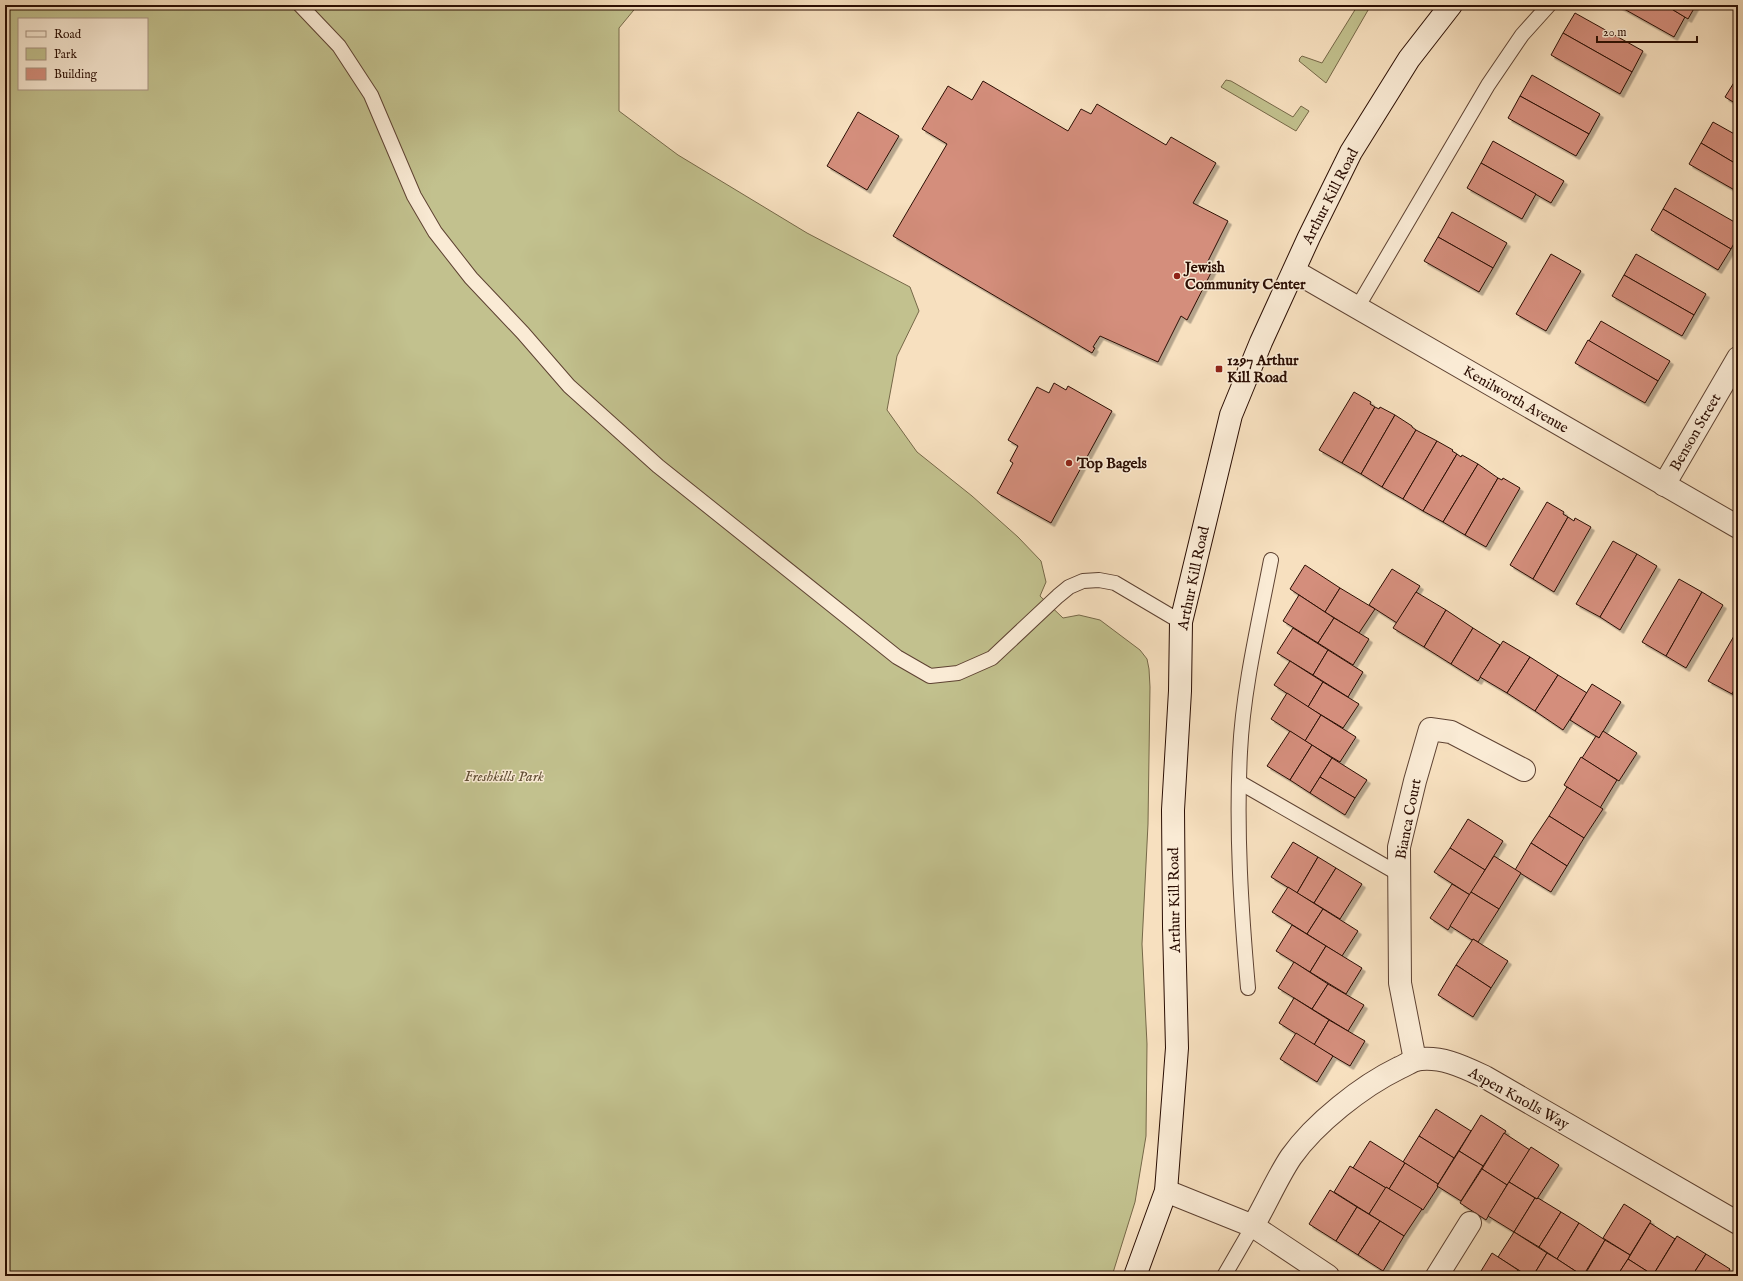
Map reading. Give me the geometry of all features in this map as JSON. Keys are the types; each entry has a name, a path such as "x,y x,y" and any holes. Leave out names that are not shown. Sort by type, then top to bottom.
{"street":[{"name":"Arthur Kill Road","path":"1135,1276 1166,1192 1177,1048 1173,810 1180,691 1181,622 1231,415 1261,342 1309,237 1351,152 1409,59 1451,5"},
{"name":"Kenilworth Avenue","path":"1294,271 1738,527"},
{"name":"Benson Street","path":"1664,485 1738,358"},
{"name":"Bianca Court","path":"1415,1060 1400,983 1399,847 1414,781 1430,729 1452,732 1524,770"},
{"name":"Aspen Knolls Way","path":"1253,1226 1291,1157 1318,1125 1367,1086 1415,1060 1437,1060 1460,1065 1486,1077 1738,1223"},
{"path":"1166,1192 1253,1226 1328,1276"},
{"path":"1437,1276 1470,1223"}],"lane":[{"path":"300,5 340,46 371,95 414,196 435,232 471,278 523,333 569,386 658,466 897,657 930,676 958,673 992,658 1058,596 1070,587 1083,582 1099,580 1115,583 1181,622"},
{"path":"1357,308 1488,85 1522,35 1549,5"},
{"path":"1248,988 1240,901 1238,824 1240,751 1248,679 1271,560"},
{"path":"1240,782 1399,874"},
{"path":"1224,1276 1253,1226"}],"green space":[{"name":"Freshkills Park","path":"5,5 638,5 619,28 619,111 678,155 807,233 910,287 919,311 897,356 887,410 917,452 972,496 1018,537 1041,561 1046,582 1040,596 1063,618 1079,615 1100,620 1140,650 1147,659 1150,687 1148,824 1142,944 1147,1044 1146,1136 1135,1202 1112,1276 5,1276"},
{"path":"1358,5 1371,5 1326,83 1299,61 1300,58 1302,56 1322,63"},
{"path":"1226,80 1231,81 1293,117 1301,106 1309,111 1296,131 1221,87"}],"building":[{"path":"1617,5 1665,5 1685,17 1674,37"},
{"path":"1665,5 1696,5 1688,19"},
{"path":"1575,13 1643,51 1632,72 1563,33"},
{"path":"1563,33 1632,72 1620,94 1551,55"},
{"path":"1532,75 1600,114 1589,134 1520,96"},
{"path":"1738,76 1738,105 1725,97"},
{"path":"983,81 1068,131 1081,109 1091,114 1097,104 1166,145 1171,137 1216,163 1193,203 1228,221 1207,263 1214,267 1187,320 1181,316 1158,362 1100,336 1093,347 1095,348 1092,353 893,236 947,144 922,129 948,86 972,100"},
{"path":"1520,96 1589,134 1576,156 1508,118"},
{"path":"858,112 899,136 867,190 827,166"},
{"path":"1713,122 1738,136 1738,165 1701,143"},
{"path":"1493,141 1564,181 1551,203 1481,163"},
{"path":"1701,143 1738,165 1738,192 1689,164"},
{"path":"1481,163 1536,194 1522,219 1467,188"},
{"path":"1675,188 1738,224 1738,236 1731,249 1663,209"},
{"path":"1663,209 1731,249 1718,270 1651,230"},
{"path":"1452,212 1507,243 1493,268 1438,237"},
{"path":"1438,237 1493,268 1479,292 1424,261"},
{"path":"1551,254 1581,271 1546,331 1516,314"},
{"path":"1636,254 1706,294 1694,315 1624,275"},
{"path":"1624,275 1694,315 1682,336 1612,296"},
{"path":"1601,321 1670,361 1658,381 1589,341"},
{"path":"1588,340 1658,381 1645,403 1575,363"},
{"path":"1054,383 1066,390 1068,386 1112,411 1051,523 997,493 1013,463 1010,461 1018,446 1008,440 1037,387 1049,393"},
{"path":"1354,392 1371,402 1370,404 1375,407 1342,463 1319,450"},
{"path":"1375,407 1379,409 1380,407 1395,415 1361,474 1342,463"},
{"path":"1395,415 1416,430 1382,487 1361,474"},
{"path":"1416,430 1437,441 1403,499 1382,487"},
{"path":"1437,441 1457,454 1423,511 1403,499"},
{"path":"1457,454 1461,457 1462,455 1478,464 1443,522 1423,511"},
{"path":"1478,464 1498,478 1465,535 1443,522"},
{"path":"1498,478 1502,480 1503,478 1520,488 1486,547 1465,535"},
{"path":"1547,502 1564,512 1563,514 1568,517 1533,579 1510,565"},
{"path":"1568,517 1574,521 1575,518 1591,527 1554,592 1533,579"},
{"path":"1613,541 1637,554 1600,617 1576,604"},
{"path":"1637,554 1657,566 1620,630 1600,617"},
{"path":"1305,565 1340,588 1325,612 1290,589"},
{"path":"1392,569 1420,586 1397,623 1369,605"},
{"path":"1679,579 1702,592 1666,656 1642,642"},
{"path":"1340,588 1375,609 1359,633 1325,612"},
{"path":"1416,592 1446,610 1424,647 1393,628"},
{"path":"1702,592 1723,605 1686,668 1666,656"},
{"path":"1299,595 1334,618 1318,643 1283,621"},
{"path":"1446,610 1473,628 1451,664 1424,647"},
{"path":"1334,618 1369,639 1353,665 1318,643"},
{"path":"1293,628 1328,650 1313,675 1277,653"},
{"path":"1473,628 1500,645 1478,681 1451,664"},
{"path":"1738,629 1738,683 1732,694 1708,681"},
{"path":"1503,641 1530,657 1507,693 1480,677"},
{"path":"1328,650 1363,672 1348,697 1313,675"},
{"path":"1530,657 1558,675 1535,711 1507,693"},
{"path":"1290,661 1323,682 1308,707 1274,685"},
{"path":"1558,675 1587,693 1563,730 1535,711"},
{"path":"1323,682 1359,704 1343,728 1308,707"},
{"path":"1738,683 1738,698 1732,694"},
{"path":"1592,684 1621,702 1599,738 1570,720"},
{"path":"1287,693 1321,715 1305,741 1271,719"},
{"path":"1321,715 1356,737 1340,762 1305,741"},
{"path":"1290,731 1312,745 1290,780 1267,766"},
{"path":"1603,731 1637,753 1619,781 1582,758 1596,736 1599,738"},
{"path":"1312,745 1332,758 1310,793 1290,780"},
{"path":"1581,757 1617,780 1600,808 1564,785"},
{"path":"1332,758 1367,780 1355,798 1320,777"},
{"path":"1320,777 1355,798 1345,815 1310,793"},
{"path":"1567,787 1603,809 1584,838 1549,816"},
{"path":"1549,816 1584,838 1567,866 1531,843"},
{"path":"1468,819 1503,841 1485,870 1450,848"},
{"path":"1293,842 1318,857 1297,893 1271,877"},
{"path":"1531,843 1567,866 1551,892 1515,870"},
{"path":"1450,848 1485,870 1470,895 1434,872"},
{"path":"1494,856 1521,873 1499,909 1471,892"},
{"path":"1318,857 1336,868 1314,903 1297,893"},
{"path":"1336,868 1362,884 1340,919 1314,903"},
{"path":"1452,884 1470,895 1448,930 1430,918"},
{"path":"1288,887 1323,909 1307,934 1272,912"},
{"path":"1471,892 1499,909 1478,942 1473,939 1472,940 1450,926"},
{"path":"1323,909 1358,931 1342,956 1307,934"},
{"path":"1292,925 1326,946 1310,972 1276,951"},
{"path":"1473,939 1508,961 1491,988 1456,965"},
{"path":"1326,946 1362,968 1346,994 1310,972"},
{"path":"1294,962 1328,984 1312,1009 1278,988"},
{"path":"1456,965 1491,988 1473,1017 1438,995"},
{"path":"1328,984 1364,1005 1348,1031 1312,1009"},
{"path":"1294,998 1329,1020 1314,1045 1279,1023"},
{"path":"1329,1020 1365,1041 1350,1066 1314,1045"},
{"path":"1296,1033 1333,1056 1317,1082 1280,1059"},
{"path":"1436,1109 1471,1131 1454,1158 1419,1136"},
{"path":"1481,1115 1506,1131 1483,1166 1459,1151"},
{"path":"1504,1133 1530,1150 1507,1185 1482,1169"},
{"path":"1419,1136 1454,1158 1438,1184 1403,1162"},
{"path":"1370,1141 1405,1163 1389,1189 1353,1168"},
{"path":"1531,1147 1559,1165 1537,1199 1509,1182"},
{"path":"1459,1151 1483,1166 1461,1201 1437,1186"},
{"path":"1405,1163 1438,1184 1438,1187 1423,1210 1389,1189"},
{"path":"1350,1166 1386,1188 1369,1214 1334,1192"},
{"path":"1482,1169 1507,1185 1486,1220 1460,1203"},
{"path":"1509,1182 1535,1198 1514,1232 1488,1216"},
{"path":"1386,1187 1422,1209 1404,1236 1369,1214"},
{"path":"1330,1190 1357,1207 1336,1241 1309,1224"},
{"path":"1535,1198 1538,1198 1561,1212 1539,1247 1514,1232"},
{"path":"1624,1204 1651,1221 1630,1255 1603,1238"},
{"path":"1357,1207 1380,1221 1358,1255 1336,1241"},
{"path":"1561,1212 1579,1223 1557,1259 1539,1247"},
{"path":"1380,1221 1404,1236 1383,1271 1358,1255"},
{"path":"1579,1223 1605,1240 1583,1276 1557,1259"},
{"path":"1650,1223 1675,1239 1653,1275 1628,1259"},
{"path":"1514,1232 1547,1253 1533,1276 1528,1276 1498,1257"},
{"path":"1677,1236 1706,1254 1692,1276 1662,1276 1655,1272"},
{"path":"1605,1240 1630,1255 1628,1259 1617,1276 1584,1276"},
{"path":"1492,1253 1518,1270 1514,1276 1478,1276"},
{"path":"1547,1253 1557,1259 1583,1276 1533,1276"},
{"path":"1706,1254 1730,1269 1726,1276 1692,1276"},
{"path":"1628,1259 1653,1275 1617,1276"},
{"path":"1518,1270 1528,1276 1514,1276"}],"place":[{"name":"Jewish Community Center","path":"1177,276"},
{"name":"1297 Arthur Kill Road","path":"1219,369"},
{"name":"Top Bagels","path":"1069,463"}]}
